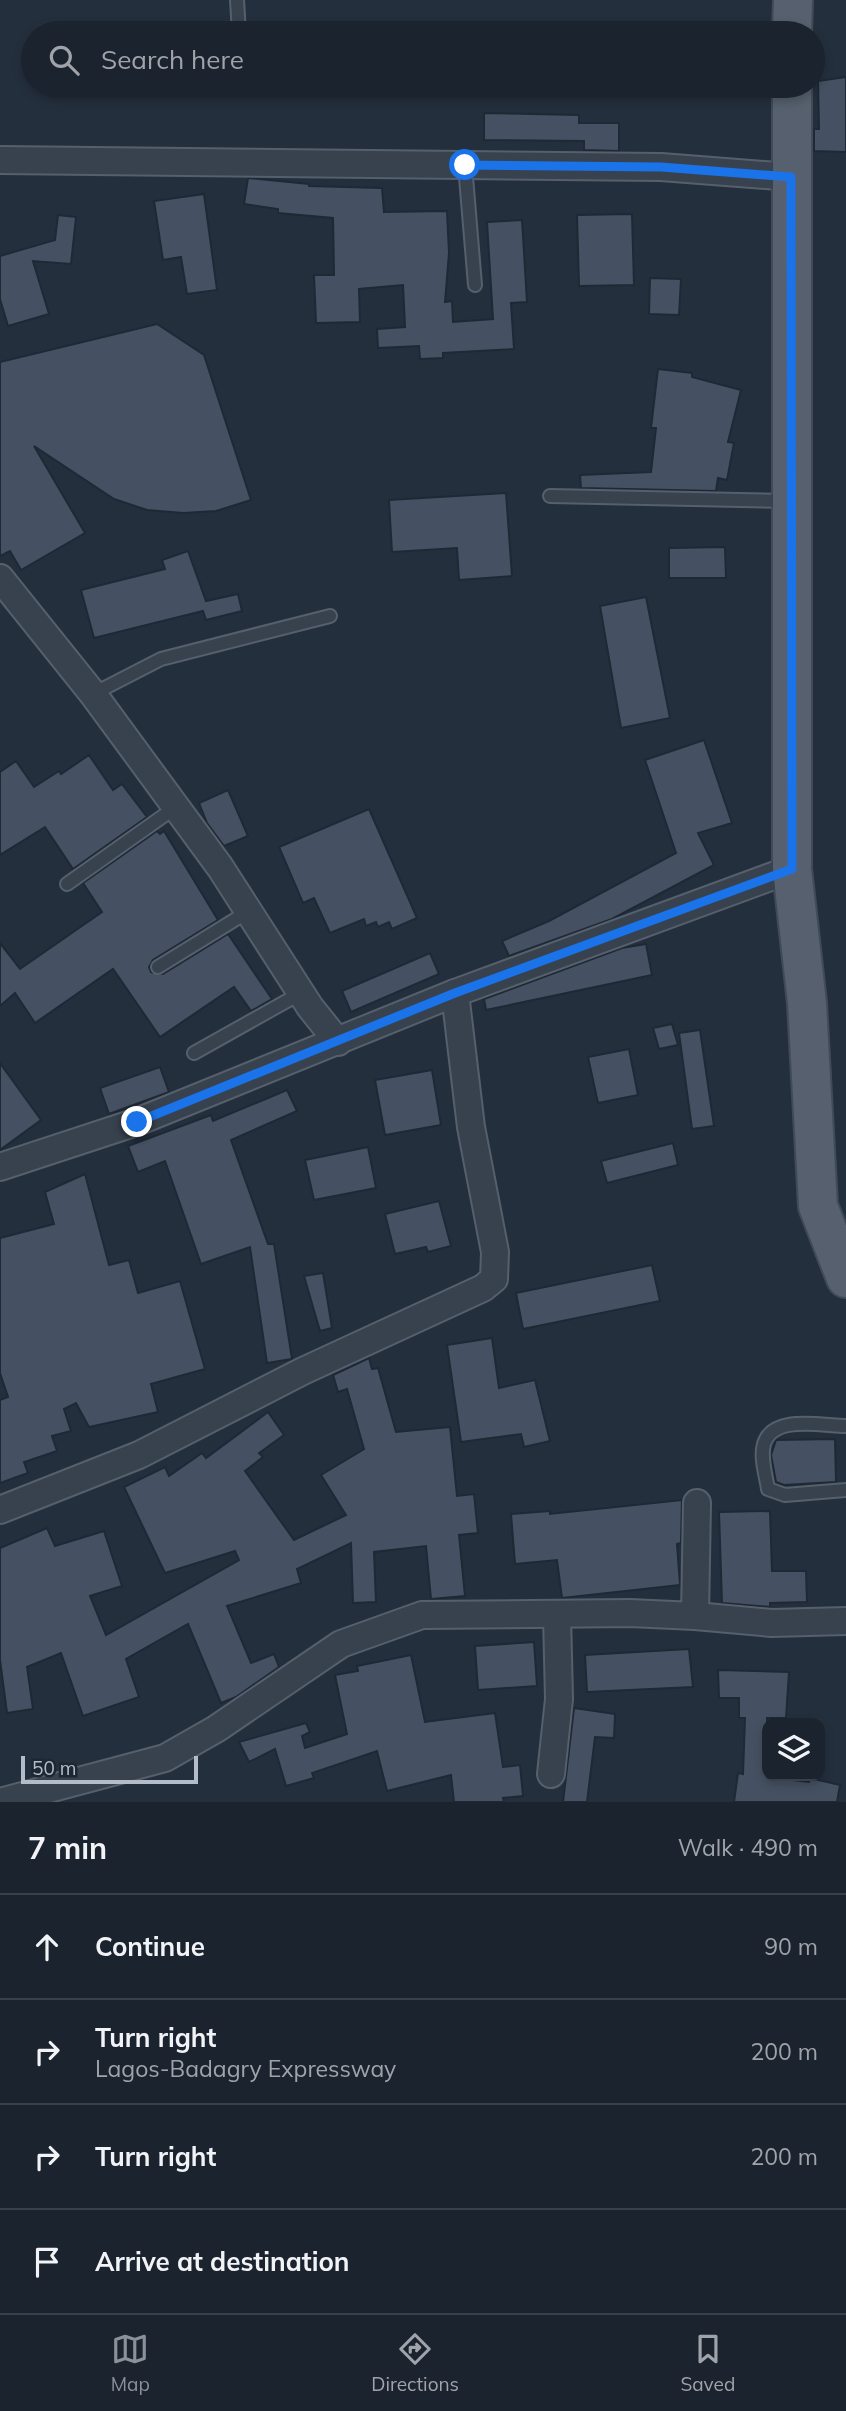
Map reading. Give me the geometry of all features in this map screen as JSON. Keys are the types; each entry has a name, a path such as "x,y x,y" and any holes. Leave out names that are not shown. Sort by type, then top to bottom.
{"main road":[{"path":"792,21 793,0"},
{"path":"792,98 792,869 808,1016 818,1206 846,1278"}],"street":[{"path":"0,160 661,167 791,177"},
{"path":"0,578 93,694 176,807 249,911 301,993 338,1042"},
{"path":"0,1167 137,1122 455,993 792,869"},
{"path":"0,1510 139,1455 326,1360 483,1288 494,1279 495,1252 471,1127 455,993"},
{"path":"695,1616 697,1503"},
{"path":"0,1802 165,1758 216,1729 341,1644 422,1615 630,1613 772,1623 846,1621"},
{"path":"551,1774 559,1699 557,1615"}],"lane":[{"path":"237,0 238,21"},
{"path":"465,165 475,285"},
{"path":"550,496 792,501"},
{"path":"93,694 161,659 330,616"},
{"path":"66,884 176,807"},
{"path":"158,967 249,911"},
{"path":"194,1053 301,993"},
{"path":"846,1426 784,1425 773,1432 764,1444 768,1489 785,1495 846,1490"}],"building":[{"path":"846,77 846,152 814,151 814,129 819,129 818,98 825,98 825,80"},
{"path":"484,113 579,115 579,123 619,123 619,151 584,150 584,141 484,140"},
{"path":"248,178 309,186 382,188 384,212 447,211 449,253 445,302 452,301 453,322 493,319 487,222 522,220 527,302 511,303 514,349 443,353 443,358 420,359 419,346 378,348 377,329 405,327 403,285 359,289 360,322 316,323 314,275 334,275 333,218 278,213 278,209 244,204"},
{"path":"204,194 217,290 187,294 181,257 163,260 154,201"},
{"path":"632,214 634,285 579,286 577,215"},
{"path":"58,215 76,217 71,264 33,261 49,314 8,326 0,299 0,256 55,240"},
{"path":"650,278 681,279 679,315 649,314"},
{"path":"157,324 204,355 251,500 216,511 183,513 147,510 114,499 34,446 85,533 21,570 10,551 0,556 0,362"},
{"path":"658,369 692,373 692,377 741,390 728,442 734,443 727,480 718,478 716,491 581,488 580,475 651,472 656,428 651,428"},
{"path":"506,493 512,576 459,580 457,548 392,552 389,500"},
{"path":"725,547 726,578 669,578 669,548"},
{"path":"188,551 206,601 238,594 242,611 206,620 203,611 94,638 81,590 165,569 162,560"},
{"path":"646,597 670,718 621,728 600,606"},
{"path":"704,740 732,823 698,833 714,865 612,919 509,956 502,941 549,921 676,853 645,760"},
{"path":"89,755 113,790 122,784 147,817 73,869 45,827 0,855 0,772 16,761 34,787 59,771 61,774"},
{"path":"228,790 248,836 224,846 207,823 199,803"},
{"path":"369,809 417,918 392,929 389,922 378,927 376,922 366,926 364,919 330,933 314,898 303,903 279,847"},
{"path":"157,831 160,834 164,831 218,920 153,960 149,967 151,972 163,974 228,934 272,999 251,1011 234,987 160,1037 113,969 35,1023 15,993 0,1006 0,943 20,969 102,912 83,883"},
{"path":"646,944 652,975 486,1010 484,999 622,948"},
{"path":"430,953 439,974 351,1012 342,991"},
{"path":"672,1024 678,1045 659,1049 653,1028"},
{"path":"700,1030 714,1126 692,1129 679,1033"},
{"path":"629,1049 638,1095 598,1103 588,1057"},
{"path":"0,1063 41,1120 0,1150"},
{"path":"160,1067 169,1092 109,1114 100,1088"},
{"path":"432,1070 441,1125 385,1135 375,1080"},
{"path":"287,1090 297,1111 231,1140 268,1244 274,1244 292,1359 267,1363 250,1247 201,1264 165,1161 138,1172 128,1146 211,1115 213,1121"},
{"path":"673,1143 678,1165 607,1183 601,1161"},
{"path":"368,1147 376,1188 314,1200 305,1160"},
{"path":"85,1174 109,1265 129,1260 138,1293 180,1281 205,1369 151,1384 158,1412 89,1427 76,1403 64,1409 71,1431 52,1436 57,1451 24,1462 28,1473 0,1483 0,1400 8,1397 0,1373 0,1238 54,1224 45,1192"},
{"path":"439,1201 451,1246 428,1252 426,1247 395,1254 385,1214"},
{"path":"652,1265 660,1301 523,1329 516,1293"},
{"path":"323,1273 332,1328 320,1331 304,1276"},
{"path":"492,1338 499,1388 535,1380 550,1441 524,1447 521,1434 461,1442 447,1345"},
{"path":"369,1358 372,1369 378,1368 396,1432 450,1427 457,1496 474,1494 478,1533 459,1535 465,1596 431,1599 426,1546 374,1552 376,1602 353,1603 351,1543 297,1569 301,1583 227,1606 251,1663 274,1654 279,1667 236,1697 221,1703 188,1624 126,1659 139,1697 83,1716 61,1653 27,1667 33,1709 7,1713 0,1660 0,1548 47,1528 55,1546 104,1531 122,1586 90,1596 106,1635 239,1560 235,1551 165,1573 124,1487 165,1467 169,1476 202,1453 206,1458 268,1412 284,1435 259,1453 263,1457 245,1471 294,1540 346,1515 321,1475 364,1449 347,1389 338,1392 333,1375"},
{"path":"835,1439 836,1482 784,1485 776,1482 771,1455 776,1440"},
{"path":"682,1500 681,1543 677,1544 680,1585 562,1598 557,1560 515,1564 511,1514 550,1511 550,1514"},
{"path":"770,1511 772,1571 806,1571 807,1602 770,1603 770,1607 722,1603 719,1512"},
{"path":"534,1642 537,1686 478,1690 475,1646"},
{"path":"689,1649 693,1687 587,1692 585,1655"},
{"path":"411,1655 425,1722 495,1713 503,1767 520,1765 523,1796 503,1798 504,1802 454,1802 451,1775 387,1791 377,1751 312,1773 314,1778 286,1786 275,1749 249,1762 239,1742 306,1723 310,1732 302,1736 305,1748 347,1734 335,1675 358,1671 357,1666"},
{"path":"718,1670 789,1672 786,1718 762,1718 762,1781 823,1781 840,1785 837,1802 734,1802 738,1773 743,1774 745,1718 739,1718 739,1698 719,1698"},
{"path":"574,1708 615,1714 614,1738 595,1737 587,1802 563,1802"}],"route":[{"path":"137,1122 455,993 792,869 791,177 661,167 465,165"}]}
